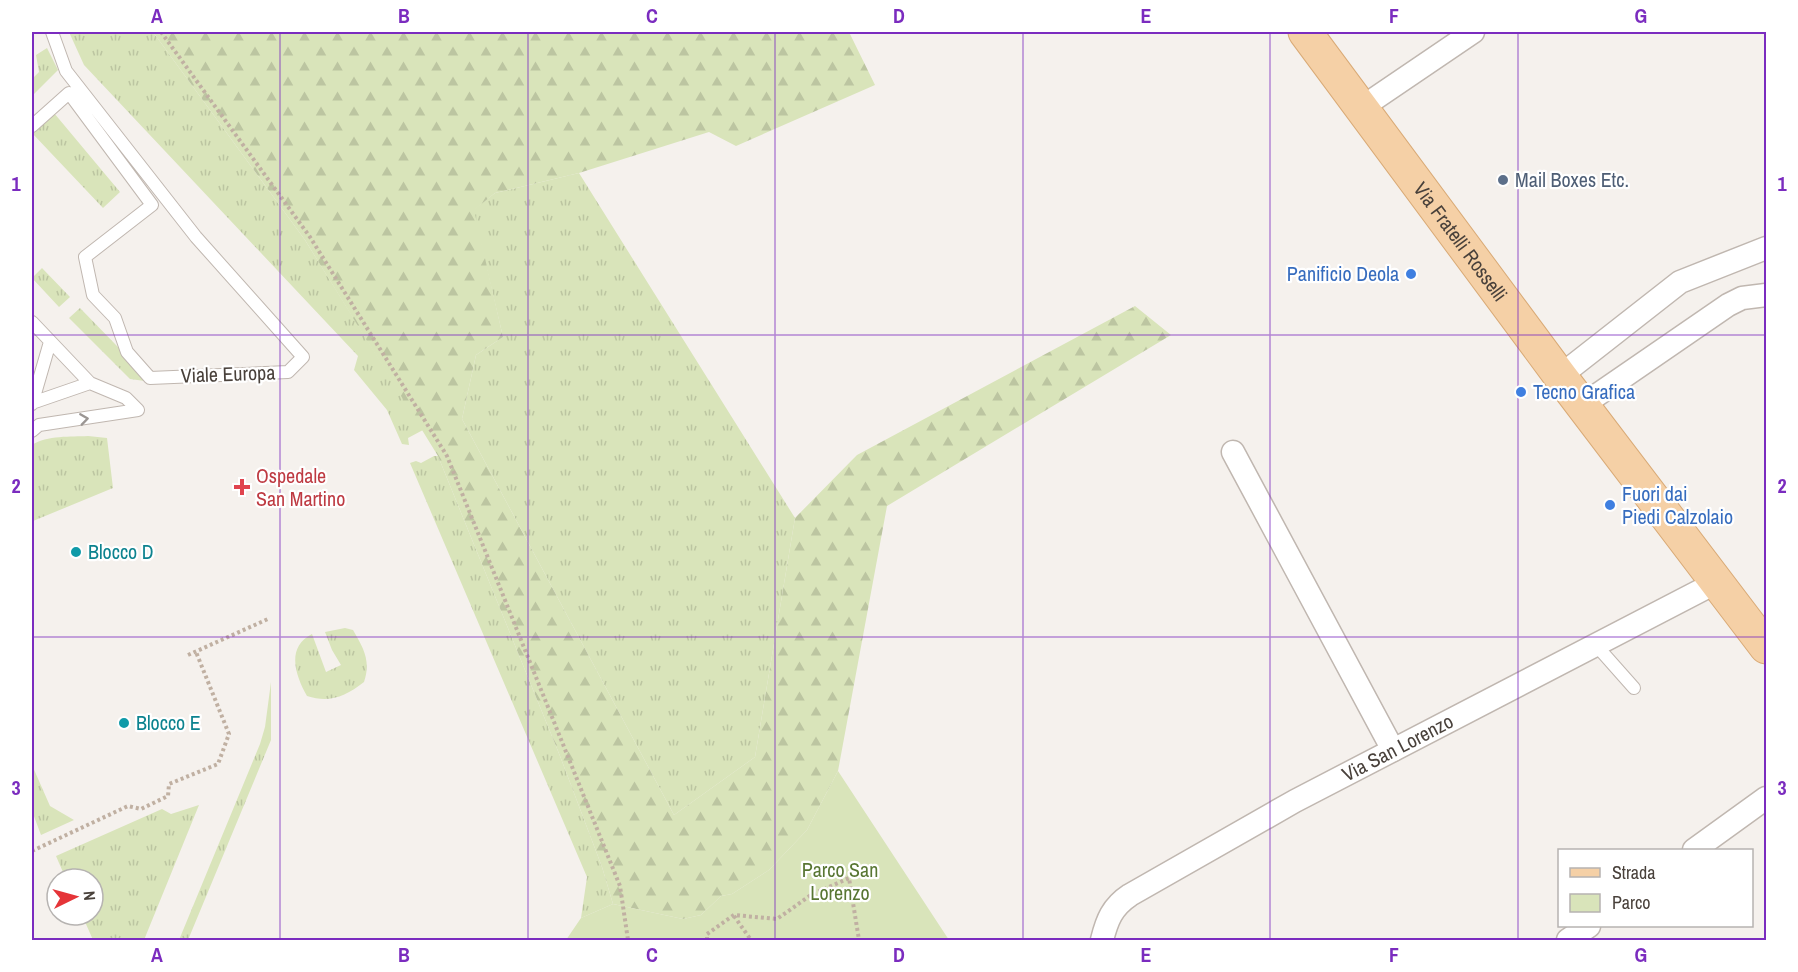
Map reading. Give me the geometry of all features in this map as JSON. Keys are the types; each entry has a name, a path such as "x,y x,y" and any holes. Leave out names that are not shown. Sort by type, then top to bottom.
{"main road":[{"name":"Via Fratelli Rosselli","path":"1305,32 1560,376 1584,404 1767,647"}],"street":[{"path":"1361,108 1473,32"},
{"path":"1560,376 1680,282 1767,248"},
{"path":"1584,404 1728,305 1742,298 1767,295"},
{"path":"1233,452 1393,750"},
{"name":"Via San Lorenzo","path":"1102,940 1110,914 1118,903 1130,895 1393,750 1717,582"},
{"path":"1695,849 1767,798"},
{"path":"1568,940 1588,927"}],"lane":[{"name":"Viale Europa","path":"32,126 69,93 152,205 85,257 93,295 116,318 127,352 150,378 288,372 303,357 196,237 66,71 52,32"},
{"path":"32,322 90,383 126,398 138,410 39,425 32,431"},
{"path":"32,403 50,342"},
{"path":"32,403 90,383"},
{"path":"1595,644 1634,688"}],"path":[{"path":"161,32 310,237 447,456 620,886 628,940"},
{"path":"188,656 268,619"},
{"path":"32,852 128,806 141,809 168,796 169,784 218,764 230,735 196,652"},
{"path":"707,940 707,934 734,915 777,919 811,895 849,878 859,940"},
{"path":"734,915 751,940"}],"green space":[{"path":"69,32 153,32 305,240 423,430 408,438 409,445 402,444 387,410 354,370 358,356 84,65"},
{"path":"153,32 849,32 875,85 736,146 709,132 579,173 495,193 474,210 503,337 476,355 462,419 674,815 755,757 795,518 857,455 1135,306 1171,335 887,506 838,771 807,830 769,870 732,894 721,896 701,915 683,919 613,904 602,867 560,756 438,456 305,240"},
{"path":"47,48 58,70 32,96 32,79 39,72 36,55"},
{"path":"54,113 120,192 103,208 32,133"},
{"path":"579,173 795,518 755,757 674,815 462,419 476,355 503,337 473,210 495,193"},
{"path":"42,268 70,297 59,307 32,278"},
{"path":"80,308 152,382 130,379 69,318"},
{"path":"88,436 107,438 113,488 33,521 32,445 52,438"},
{"path":"438,456 560,756 602,867 613,904 581,918 587,877 410,463 416,461 421,463"},
{"path":"345,628 353,630 363,649 367,668 364,682 350,692 330,699 307,696 296,671 295,662 299,646 312,634 326,672 341,665 325,632"},
{"path":"271,682 271,740 188,940 179,940 260,744 265,727"},
{"path":"32,765 50,806 74,820 41,835 32,811"},
{"name":"Parco San Lorenzo","path":"838,771 949,940 566,940 581,918 613,904 683,919 701,915 721,896 732,894 769,870 807,830"},
{"path":"199,805 144,940 93,940 87,927 105,927 105,867 61,867 56,856 162,809 171,814"}],"place":[{"name":"Mail Boxes Etc.","path":"1503,180"},
{"name":"Panificio Deola","path":"1411,274"},
{"name":"Tecno Grafica","path":"1521,392"},
{"name":"Ospedale San Martino","path":"242,487"},
{"name":"Fuori dai Piedi Calzolaio","path":"1610,505"},
{"name":"Blocco D","path":"76,552"},
{"name":"Blocco E","path":"124,723"}]}
